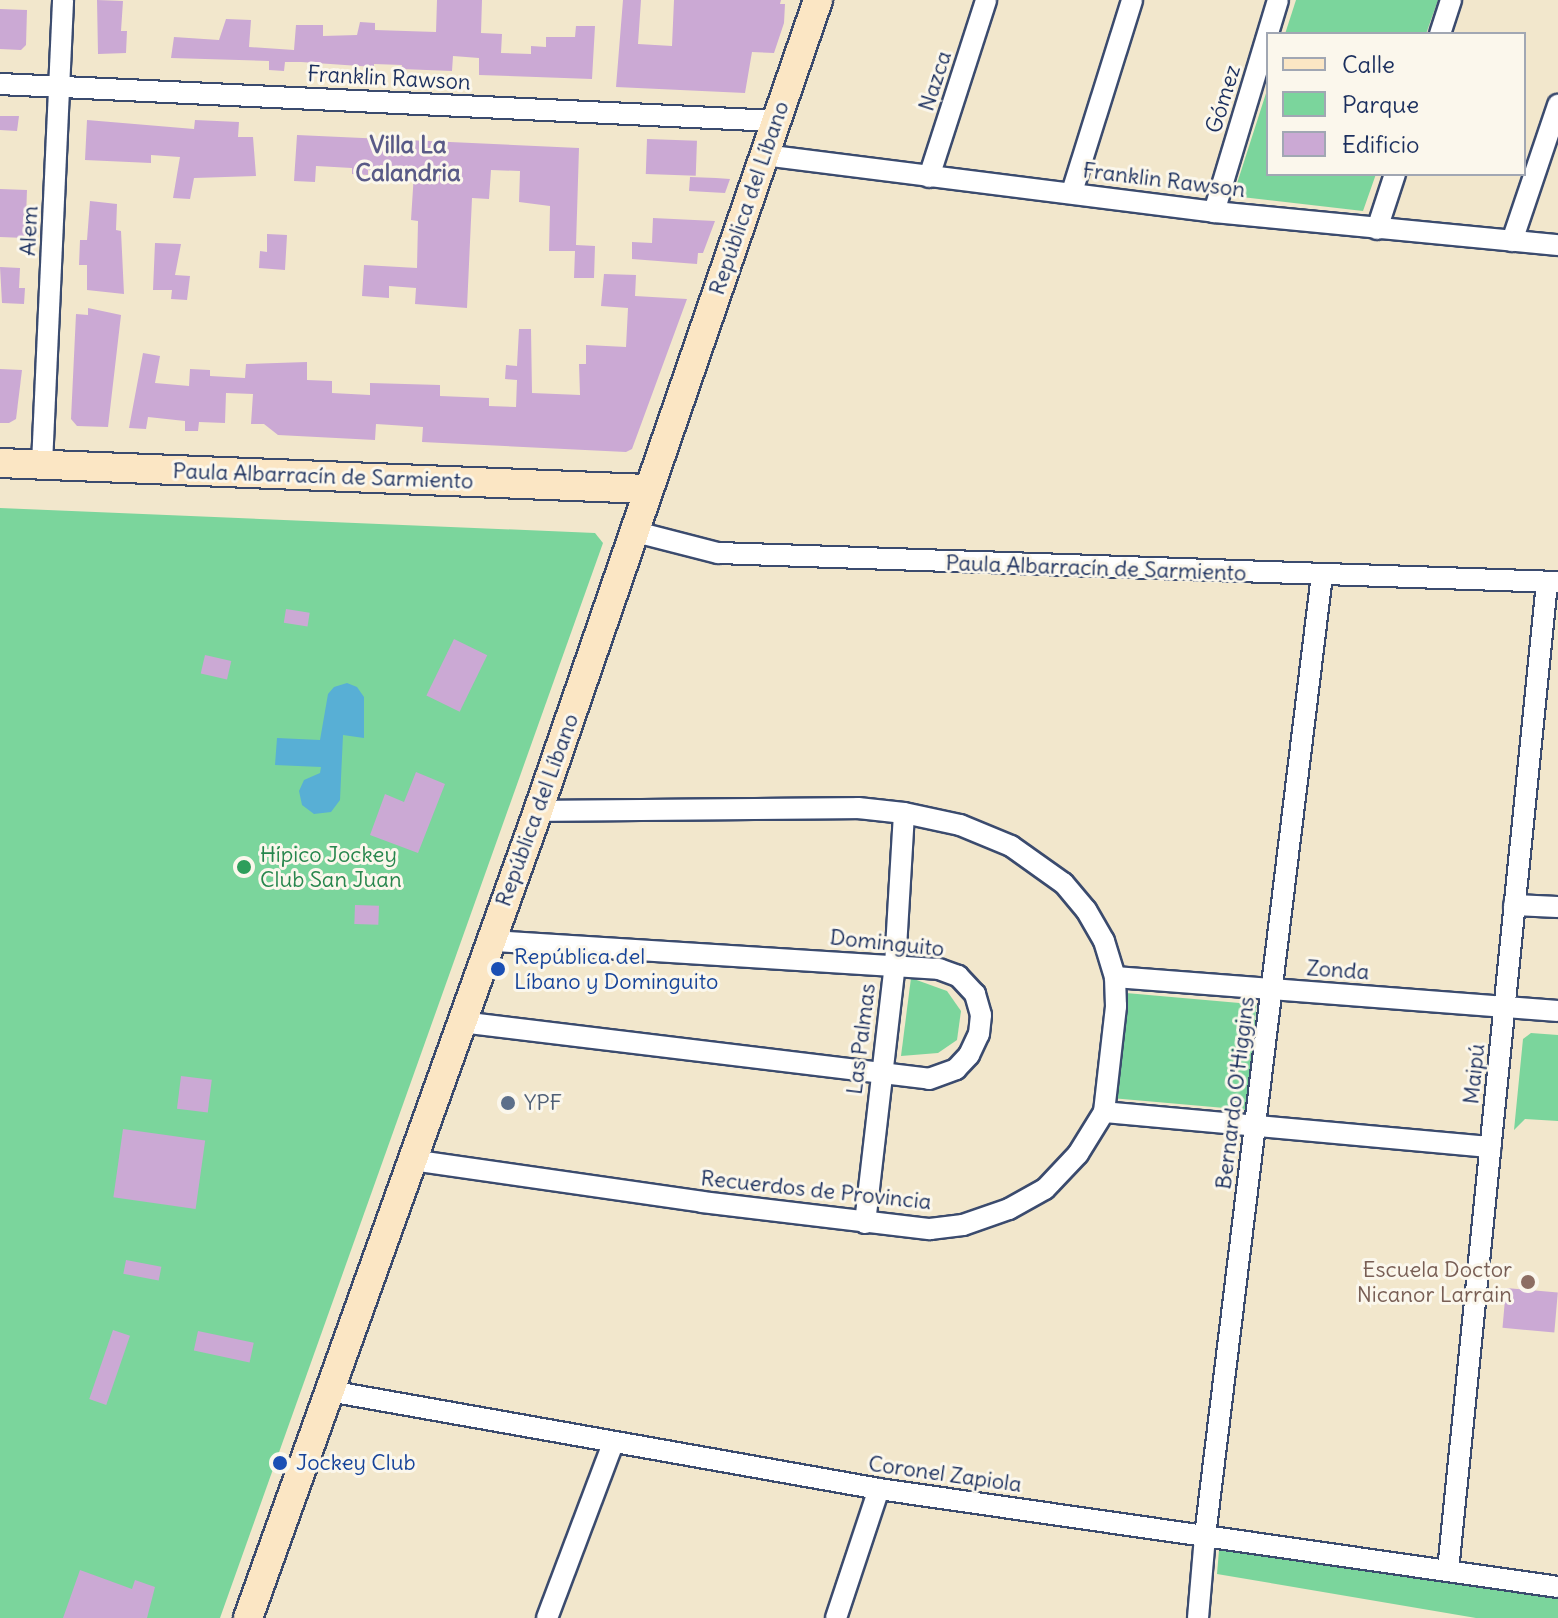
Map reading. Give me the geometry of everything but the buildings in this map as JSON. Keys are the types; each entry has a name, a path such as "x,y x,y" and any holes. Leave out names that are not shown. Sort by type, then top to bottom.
{"main road":[{"name":"República del Líbano","path":"248,1618 538,811 818,0"},
{"name":"Paula Albarracín de Sarmiento","path":"0,463 647,489"}],"street":[{"name":"Alem","path":"42,464 63,0"},
{"name":"Nazca","path":"929,177 986,0"},
{"path":"1072,192 1132,0"},
{"name":"Gómez","path":"1268,32 1278,0"},
{"path":"1441,32 1451,0"},
{"name":"Gómez","path":"1214,212 1266,40"},
{"name":"Franklin Rawson","path":"0,84 776,121"},
{"path":"1512,241 1558,105"},
{"name":"Franklin Rawson","path":"764,155 1214,212 1558,245"},
{"path":"1377,229 1394,176"},
{"name":"Paula Albarracín de Sarmiento","path":"636,532 718,553 1553,582"},
{"name":"Bernardo O'Higgins","path":"1198,1618 1205,1536 1322,575"},
{"name":"Maipú","path":"1448,1571 1514,905 1553,582"},
{"name":"Recuerdos de Provincia","path":"412,1160 865,1223 930,1229 963,1225 1009,1209 1045,1189 1078,1154 1104,1112 1115,1021 1115,977 1104,941 1086,910 1063,883 1036,861 985,834 904,813 858,808 538,811"},
{"name":"Las Palmas","path":"865,1223 895,965 904,813"},
{"path":"1514,905 1558,907"},
{"name":"Dominguito","path":"461,1022 929,1079 956,1069 969,1055 979,1034 981,1015 975,994 958,976 939,969 490,941"},
{"name":"Zonda","path":"1115,977 1558,1011"},
{"path":"1104,1112 1490,1147"},
{"name":"Coronel Zapiola","path":"329,1391 879,1489 1558,1587"},
{"path":"547,1618 613,1443"},
{"path":"836,1618 879,1489"}],"green space":[{"path":"1296,0 1438,0 1427,32 1286,32"},
{"path":"1266,93 1266,176 1375,176 1363,211 1233,196"},
{"name":"Hípico Jockey Club San Juan","path":"0,508 595,533 603,543 220,1618 0,1618"},
{"path":"911,978 947,991 961,1011 957,1040 938,1053 901,1056"},
{"path":"1126,993 1257,1004 1247,1110 1117,1099"},
{"path":"1531,1033 1558,1035 1558,1121 1525,1119 1514,1130 1523,1039"},
{"path":"1226,1544 1558,1595 1558,1618 1476,1618 1217,1574 1219,1550"}],"water":[{"path":"347,683 357,687 364,697 364,738 343,735 340,800 331,812 314,814 302,805 299,791 304,780 320,773 321,767 275,765 277,738 320,740 328,694 334,687"}],"place":[{"name":"Hípico Jockey Club San Juan","path":"244,867"},
{"name":"República del Líbano y Dominguito","path":"498,969"},
{"name":"YPF","path":"508,1103"},
{"name":"Escuela Doctor Nicanor Larrain","path":"1528,1282"},
{"name":"Jockey Club","path":"280,1463"}],"district":[{"name":"Villa La Calandria","path":"408,159"}]}
